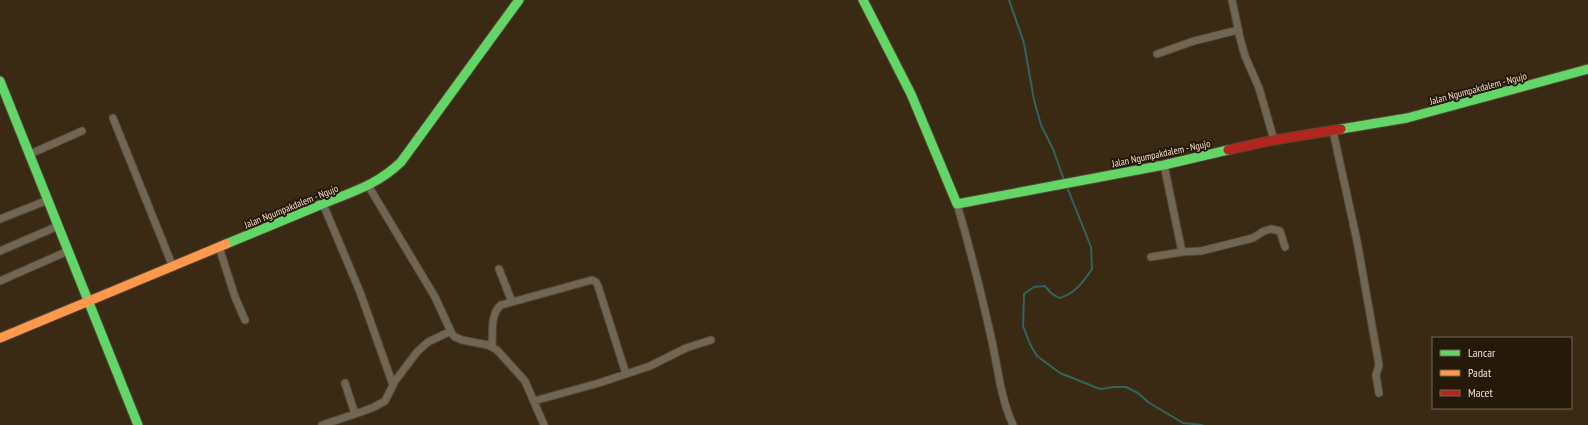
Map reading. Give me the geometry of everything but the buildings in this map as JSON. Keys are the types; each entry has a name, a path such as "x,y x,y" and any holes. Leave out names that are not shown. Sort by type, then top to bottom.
{"street":[{"name":"Jalan Ngumpakdalem - Ngujo","path":"0,338 88,303 323,204 369,187 401,162 519,0"},
{"path":"862,0 911,94 957,204 983,300 1001,390 1013,425"},
{"path":"1232,0 1245,56 1259,88 1274,140"},
{"path":"1157,54 1194,41 1238,30"},
{"name":"Jalan Ngumpakdalem - Ngujo","path":"957,204 1164,165 1274,140 1407,118 1588,69"},
{"path":"0,80 138,425"},
{"path":"113,118 173,267"},
{"path":"30,154 82,131"},
{"path":"1333,131 1357,241 1379,364 1376,375 1379,393"},
{"path":"1164,165 1182,252"},
{"path":"369,187 435,297 455,337 462,340 492,346 511,364 525,381 544,425"},
{"path":"0,219 48,200"},
{"path":"323,204 360,292 393,386"},
{"path":"0,251 58,226"},
{"path":"1151,257 1182,252 1201,251 1253,238 1264,231 1271,229 1280,231 1285,247"},
{"path":"219,247 245,320"},
{"path":"0,281 68,251"},
{"path":"499,269 512,302"},
{"path":"492,346 494,314 496,309 501,305 592,280 596,282 626,374"},
{"path":"322,425 372,408 385,401 393,386 423,346 451,331"},
{"path":"534,401 599,383 650,366 686,348 711,340"},
{"path":"345,383 356,414"}],"waterway":[{"path":"1009,0 1024,43 1034,100 1041,125 1053,149 1064,180"},
{"path":"1067,187 1091,247 1092,269 1074,291 1059,298 1051,293 1045,286 1034,287 1024,294 1023,326 1030,344 1037,356 1060,373 1100,389 1126,387 1138,393 1148,402 1183,423 1202,425"}],"traffic: fast":[{"path":"226,244 363,188 392,170 401,162 519,0"},
{"path":"863,0 911,94 957,204 1164,165 1228,150"},
{"path":"1341,129 1407,118 1588,69"},
{"path":"0,81 138,425"}],"traffic: slow":[{"path":"0,338 226,244"}],"traffic: jam":[{"path":"1228,150 1274,140 1341,129"}]}
